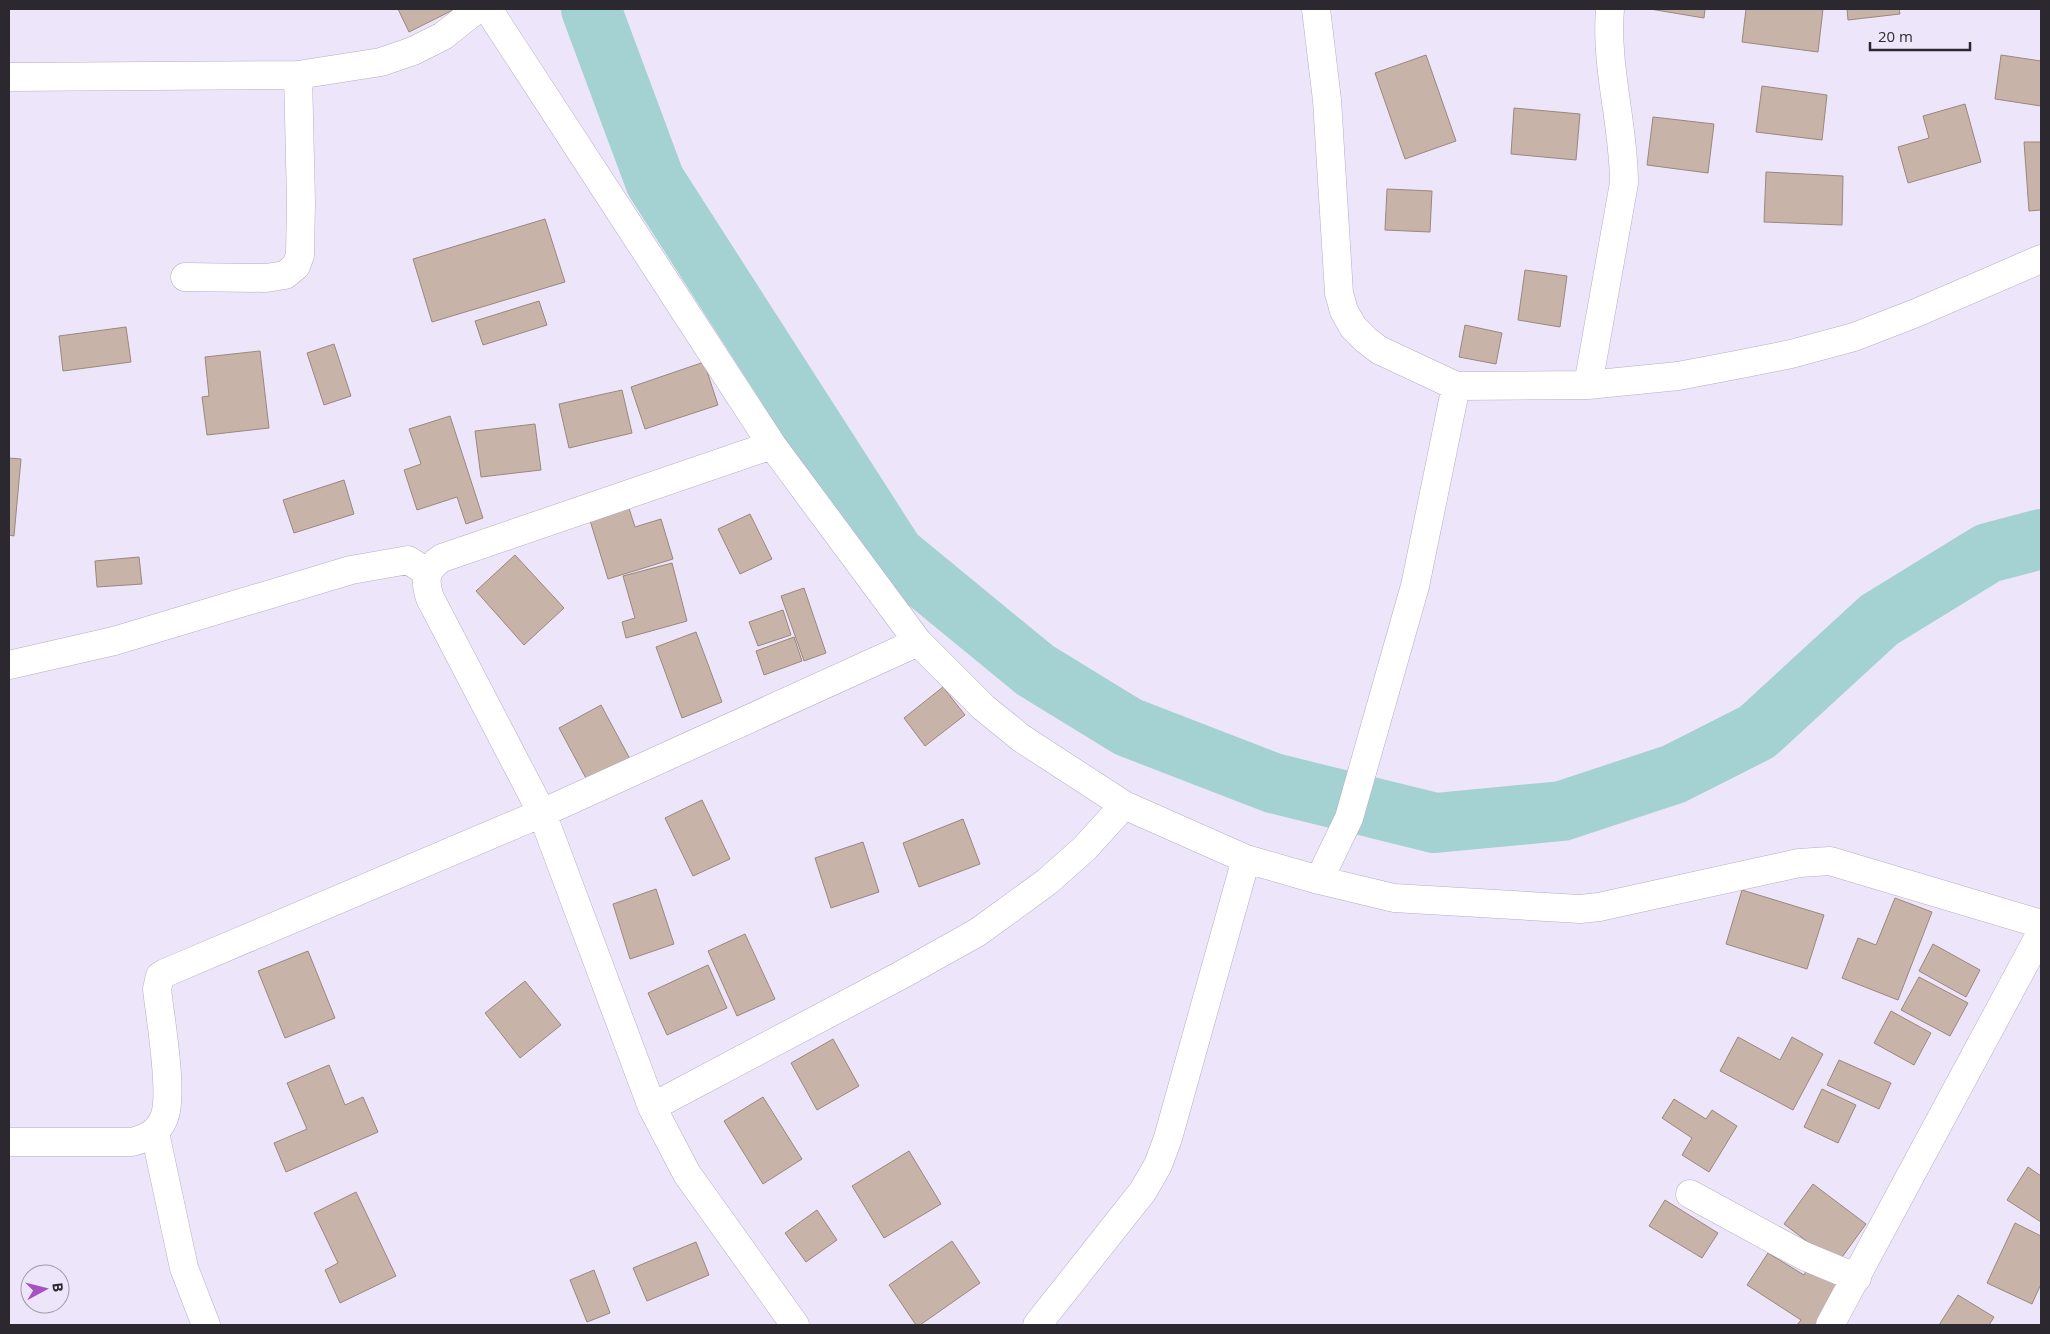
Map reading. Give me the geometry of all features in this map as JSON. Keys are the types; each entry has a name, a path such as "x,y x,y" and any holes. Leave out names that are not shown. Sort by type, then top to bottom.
{"street":[{"path":"9,78 298,76 381,62 413,51 443,36 477,9"},
{"path":"488,9 772,445 918,642 983,707 1021,738 1124,805 1246,859 1319,880 1394,898 1580,909 1599,907 1799,863 1830,861 2041,924"},
{"path":"1316,9 1327,100 1339,293 1344,312 1353,327 1379,350 1456,386 1588,385 1678,376 1791,354 1854,337 2041,259"},
{"path":"1588,385 1624,183 1624,161 1609,45 1610,9"},
{"path":"185,277 266,278 285,275 296,266 300,255 301,202 298,76"},
{"path":"1319,880 1349,818 1415,586 1456,386"},
{"path":"772,445 442,558 432,564 427,572 430,598 542,813 652,1108 687,1174 794,1325"},
{"path":"9,664 114,641 351,570 408,560 427,572"},
{"path":"9,1142 132,1142 147,1138 155,1133 164,1119 169,1096 157,989 160,976 165,972 542,813 918,642"},
{"path":"652,1108 978,932 1048,881 1085,848 1124,805"},
{"path":"1037,1325 1143,1191 1158,1165 1246,859"},
{"path":"1830,1325 2041,933"},
{"path":"155,1133 184,1268 206,1325"},
{"path":"1690,1194 1804,1256 1857,1278"}],"building":[{"path":"398,9 455,9 409,32"},
{"path":"1650,9 1705,9 1704,18"},
{"path":"1746,9 1823,9 1818,52 1742,42"},
{"path":"1847,9 1899,9 1900,14 1848,20"},
{"path":"1426,55 1456,141 1405,159 1375,73"},
{"path":"2001,55 2041,61 2041,106 1995,99"},
{"path":"1762,86 1827,95 1822,140 1756,132"},
{"path":"1965,104 1981,162 1908,183 1898,147 1929,138 1923,116"},
{"path":"1514,108 1580,114 1576,160 1511,154"},
{"path":"1653,117 1714,124 1708,173 1647,165"},
{"path":"2024,142 2041,142 2041,210 2029,211"},
{"path":"1766,172 1843,176 1842,225 1764,222"},
{"path":"1387,189 1432,191 1430,232 1385,230"},
{"path":"545,219 565,282 432,322 413,259"},
{"path":"1525,270 1567,276 1560,327 1518,320"},
{"path":"539,301 547,325 483,345 475,321"},
{"path":"1465,325 1502,333 1496,364 1459,357"},
{"path":"126,327 131,362 63,371 59,336"},
{"path":"334,344 351,396 324,405 307,353"},
{"path":"260,351 269,428 207,435 202,397 209,396 205,357"},
{"path":"704,362 718,405 645,429 631,387"},
{"path":"622,390 632,433 569,448 559,404"},
{"path":"450,416 483,518 466,524 457,497 417,510 404,470 421,464 409,429"},
{"path":"535,424 541,470 481,477 475,431"},
{"path":"9,458 21,459 14,536 9,535"},
{"path":"344,480 354,514 294,533 283,500"},
{"path":"627,502 635,527 661,519 673,559 608,579 588,514"},
{"path":"750,514 772,559 740,574 718,529"},
{"path":"515,555 564,608 524,645 476,591"},
{"path":"139,557 142,584 97,587 95,561"},
{"path":"672,563 687,621 626,638 622,622 635,618 623,576"},
{"path":"804,588 826,653 804,661 781,596"},
{"path":"783,610 791,635 758,646 749,622"},
{"path":"696,632 722,702 682,718 656,647"},
{"path":"794,637 802,661 764,675 756,651"},
{"path":"943,687 965,715 925,746 904,718"},
{"path":"601,705 630,759 588,782 559,728"},
{"path":"702,800 730,859 693,876 665,818"},
{"path":"963,819 980,864 919,887 903,843"},
{"path":"863,842 879,892 831,908 815,858"},
{"path":"656,889 674,944 630,959 613,904"},
{"path":"1742,890 1824,915 1807,969 1726,944"},
{"path":"1895,898 1932,912 1898,1000 1842,978 1858,938 1876,945"},
{"path":"745,934 775,999 737,1016 708,951"},
{"path":"1933,944 1980,970 1966,997 1919,971"},
{"path":"308,951 335,1018 285,1038 258,971"},
{"path":"708,965 727,1008 667,1035 648,993"},
{"path":"1919,977 1968,1003 1950,1036 1901,1010"},
{"path":"525,981 561,1025 520,1058 485,1013"},
{"path":"1891,1011 1931,1033 1914,1065 1874,1043"},
{"path":"1738,1037 1780,1060 1792,1037 1823,1054 1793,1110 1720,1071"},
{"path":"833,1039 859,1086 817,1110 791,1063"},
{"path":"1839,1060 1891,1083 1879,1109 1827,1085"},
{"path":"329,1065 345,1105 363,1097 378,1132 286,1172 274,1143 307,1129 287,1083"},
{"path":"1822,1089 1856,1105 1838,1143 1804,1127"},
{"path":"763,1097 802,1159 763,1184 724,1121"},
{"path":"1674,1099 1706,1119 1712,1110 1737,1126 1709,1172 1682,1155 1692,1138 1662,1118"},
{"path":"909,1151 941,1204 884,1238 852,1186"},
{"path":"2028,1167 2041,1176 2041,1222 2007,1200"},
{"path":"1813,1184 1866,1224 1837,1264 1784,1224"},
{"path":"356,1192 396,1276 340,1303 325,1270 338,1263 314,1213"},
{"path":"1665,1200 1718,1233 1702,1258 1649,1226"},
{"path":"817,1210 837,1240 806,1262 785,1233"},
{"path":"2015,1223 2041,1236 2041,1284 2032,1304 1987,1283"},
{"path":"952,1241 980,1283 920,1325 916,1325 889,1285"},
{"path":"696,1242 709,1275 647,1301 633,1268"},
{"path":"1768,1253 1804,1275 1808,1267 1842,1288 1818,1325 1797,1325 1801,1320 1747,1285"},
{"path":"594,1270 610,1313 587,1322 570,1280"},
{"path":"1958,1295 1994,1317 1989,1325 1939,1325"}],"waterway":[{"path":"591,9 655,181 895,555 1035,670 1128,727 1273,783 1435,823 1562,811 1674,774 1757,732 1879,620 1988,553 2041,539"}]}
